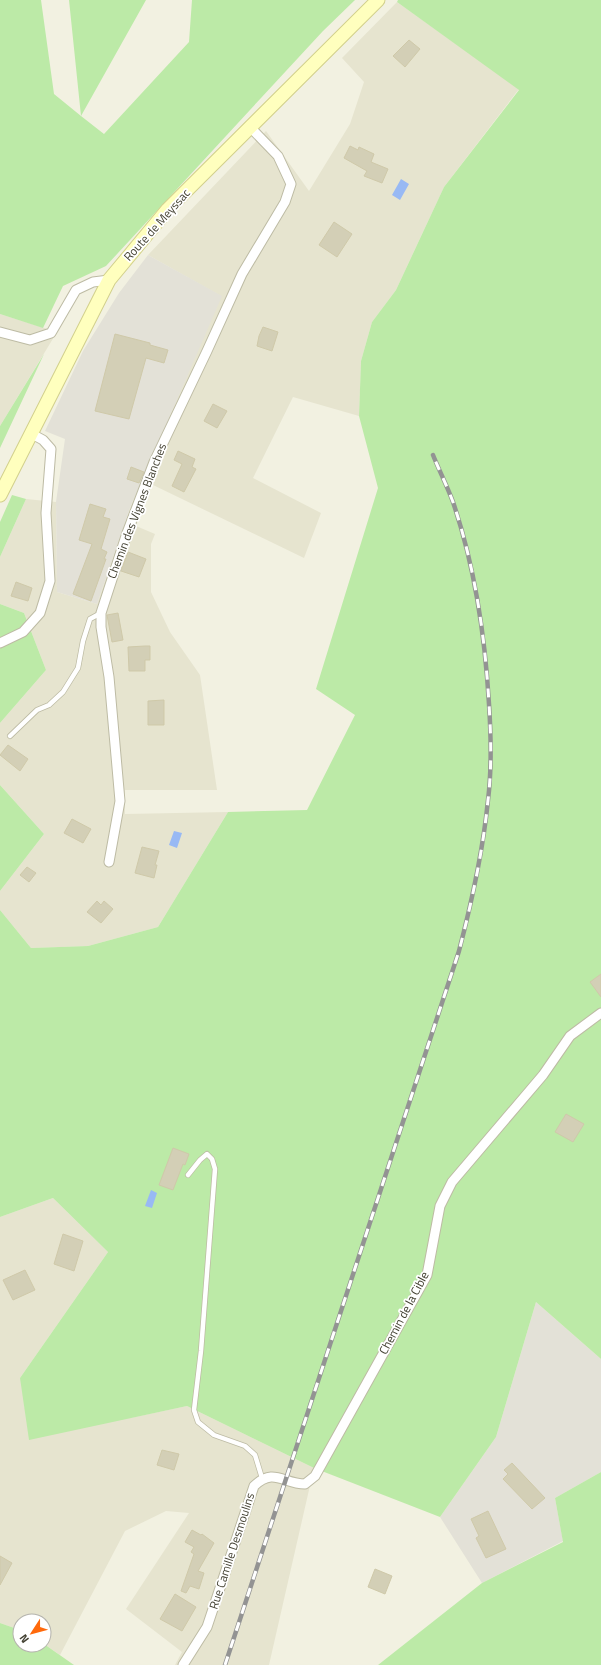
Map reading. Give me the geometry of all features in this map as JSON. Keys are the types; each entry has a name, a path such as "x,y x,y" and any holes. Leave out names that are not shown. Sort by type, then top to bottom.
{"main road":[{"name":"Route de Meyssac","path":"0,496 109,280 168,209 378,0"}],"street":[{"name":"Chemin des Vignes Blanches","path":"109,862 120,801 109,677 100,613 127,533 154,462 208,351 242,274 285,202 291,184 278,156 250,128"},
{"path":"0,332 30,340 50,333 76,290 93,282 109,280"},
{"path":"0,643 23,632 40,613 50,581 46,513 51,450 43,440 30,434"},
{"name":"Chemin de la Cible","path":"305,1484 315,1476 427,1275 440,1206 452,1182 543,1075 570,1036 601,1013"},
{"name":"Rue Camille Desmoulins","path":"184,1665 207,1627 254,1486 262,1478 272,1476 298,1484 305,1484"}],"lane":[{"path":"10,736 37,710 49,705 63,692 78,668 83,641 90,619 100,613"},
{"path":"188,1175 207,1154 212,1158 215,1169 201,1351 194,1410 198,1422 214,1435 245,1446 255,1455 262,1478"}],"shaded area":[{"path":"397,2 519,89 444,187 396,290 372,322 361,361 359,416 293,397 253,478 321,513 304,558 151,484 136,526 155,534 151,544 151,592 170,632 200,675 217,790 125,790 125,814 228,812 158,927 88,946 31,948 0,910 0,891 44,834 0,785 0,723 46,670 24,613 0,604 0,557 26,499 56,502 57,592 97,604 130,508 221,296 148,255 266,131 309,191 350,124 364,82 342,58"},
{"path":"148,255 222,296 130,508 97,604 57,592 56,502 65,439 45,431 83,351 119,293"},
{"path":"0,314 57,332 0,426"},
{"path":"53,1198 108,1252 20,1378 130,1418 187,1406 314,1468 269,1665 175,1665 182,1652 126,1609 189,1513 166,1511 125,1531 60,1655 52,1650 52,1613 12,1613 12,1627 0,1623 0,1217"},
{"path":"536,1302 601,1359 601,1472 555,1498 563,1541 482,1583 440,1517 496,1437"}],"green space":[{"path":"0,0 41,0 54,94 104,134 189,42 192,0 355,0 323,31 106,266 63,286 43,328 0,314"},
{"path":"69,0 146,0 81,116"},
{"path":"398,0 601,0 601,1359 536,1302 496,1437 440,1517 314,1468 187,1406 29,1440 20,1378 108,1252 53,1198 0,1217 0,910 31,948 88,946 158,927 228,812 307,810 355,715 316,689 378,488 359,416 361,361 372,322 396,290 444,187 519,90 397,2"},
{"path":"44,354 0,448 0,426"},
{"path":"12,495 26,499 0,557 0,522"},
{"path":"0,604 24,613 46,670 0,723"},
{"path":"0,785 44,834 0,891"},
{"path":"601,1472 601,1665 378,1665 482,1583 563,1542 555,1498"},
{"path":"0,1623 12,1627 12,1653 52,1653 52,1650 74,1665 0,1665"}],"water":[{"path":"401,179 409,184 400,200 392,195"},
{"path":"174,831 182,833 177,848 169,845"},
{"path":"151,1190 157,1193 152,1208 145,1206"}],"building":[{"path":"409,40 420,49 405,67 393,56"},
{"path":"350,146 358,150 359,147 374,154 371,162 388,169 382,183 364,176 367,171 344,158"},
{"path":"334,222 352,234 337,257 319,245"},
{"path":"263,327 278,332 272,351 257,346"},
{"path":"115,334 150,343 150,345 168,350 164,363 146,358 129,419 95,411"},
{"path":"213,404 227,411 217,428 204,421"},
{"path":"178,451 195,459 192,467 196,469 184,492 172,486 182,464 174,460"},
{"path":"131,467 144,472 139,483 127,479"},
{"path":"90,504 106,509 103,517 110,519 101,549 107,552 104,559 106,559 91,601 73,594 92,544 79,540"},
{"path":"128,552 146,559 139,577 121,571"},
{"path":"16,582 32,588 28,601 11,596"},
{"path":"118,613 123,640 112,642 107,615"},
{"path":"150,646 150,660 145,660 145,671 129,671 128,647"},
{"path":"164,700 164,725 148,725 148,701"},
{"path":"8,745 28,759 20,771 0,755"},
{"path":"72,819 91,829 83,843 64,833"},
{"path":"142,847 159,851 155,865 157,865 154,878 135,873"},
{"path":"27,867 36,873 29,882 20,875"},
{"path":"97,901 101,905 104,901 113,909 101,923 87,912"},
{"path":"601,974 601,997 590,982"},
{"path":"566,1114 584,1124 573,1142 555,1132"},
{"path":"173,1148 189,1154 185,1165 183,1164 173,1190 159,1185"},
{"path":"63,1234 83,1241 74,1271 54,1264"},
{"path":"25,1270 35,1290 13,1300 3,1280"},
{"path":"162,1450 179,1454 174,1470 157,1465"},
{"path":"512,1463 545,1498 532,1509 503,1479 508,1474 504,1470"},
{"path":"488,1511 506,1549 486,1558 476,1538 479,1536 471,1519"},
{"path":"192,1530 201,1535 202,1534 214,1543 198,1571 204,1573 199,1589 190,1586 186,1593 181,1591 194,1554 191,1552 194,1547 185,1542"},
{"path":"0,1556 12,1563 0,1585"},
{"path":"375,1569 392,1576 385,1594 368,1587"},
{"path":"175,1594 196,1607 182,1631 160,1619"}],"railway":[{"path":"225,1665 459,951 473,895 480,857 486,819 491,764 490,716 482,627 473,577 461,527 453,502 433,455"}]}
